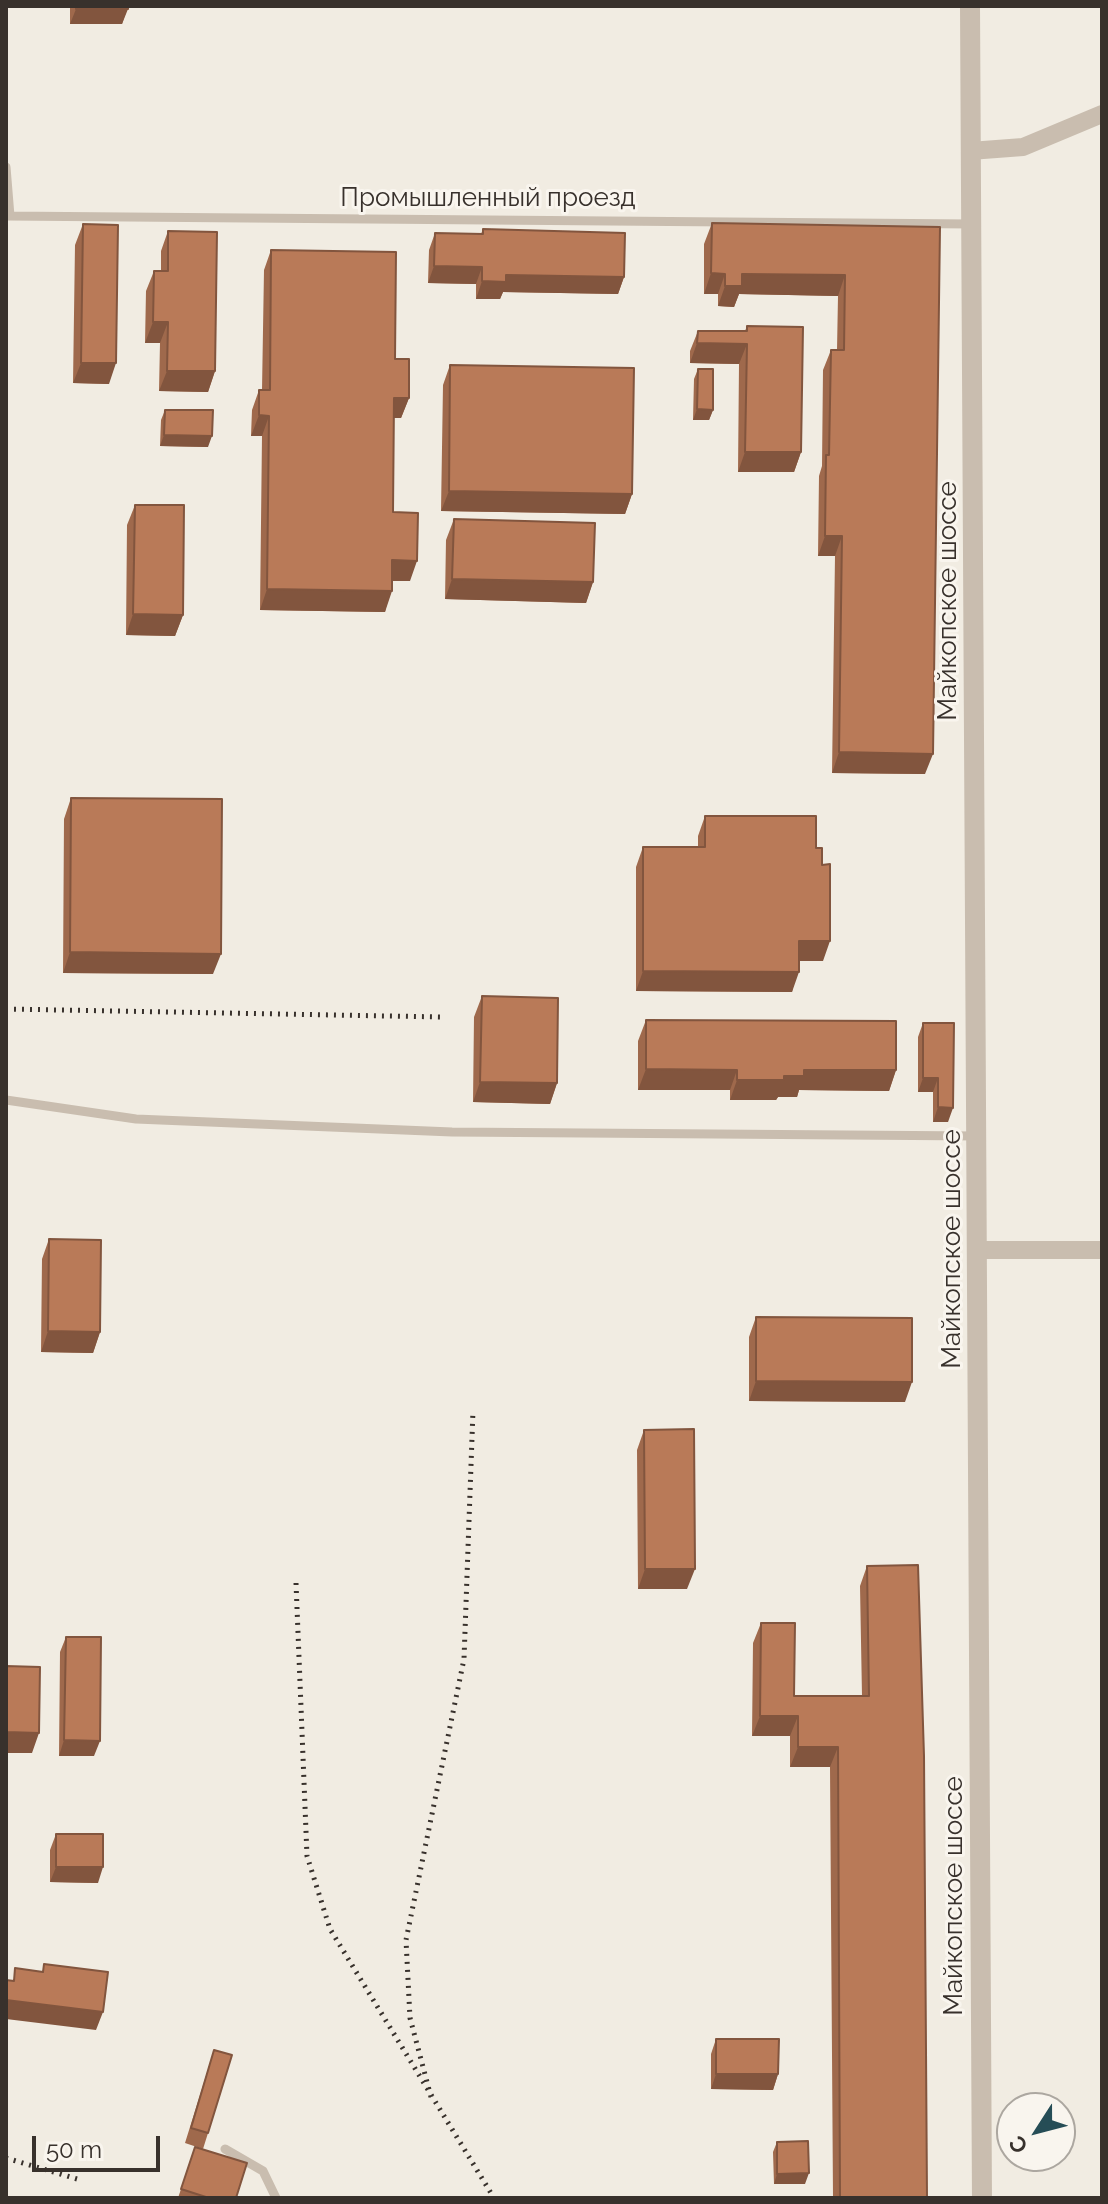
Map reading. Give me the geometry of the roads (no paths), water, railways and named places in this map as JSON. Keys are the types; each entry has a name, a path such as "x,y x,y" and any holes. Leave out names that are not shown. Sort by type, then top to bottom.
{"street":[{"name":"Майкопское шоссе","path":"970,6 982,2198"},
{"path":"970,151 1023,147 1102,114"},
{"path":"978,1250 1102,1250"}],"lane":[{"path":"6,167 8,216"},
{"name":"Промышленный проезд","path":"8,216 971,224"},
{"path":"6,1100 136,1119 452,1132 978,1136"},
{"path":"225,2149 263,2171 276,2198"}],"railway":[{"path":"6,1009 443,1017"},
{"path":"431,2097 410,2018 406,1940 464,1659 473,1410"},
{"path":"296,1583 307,1856 330,1929 494,2198"},
{"path":"6,2158 77,2179"}]}
